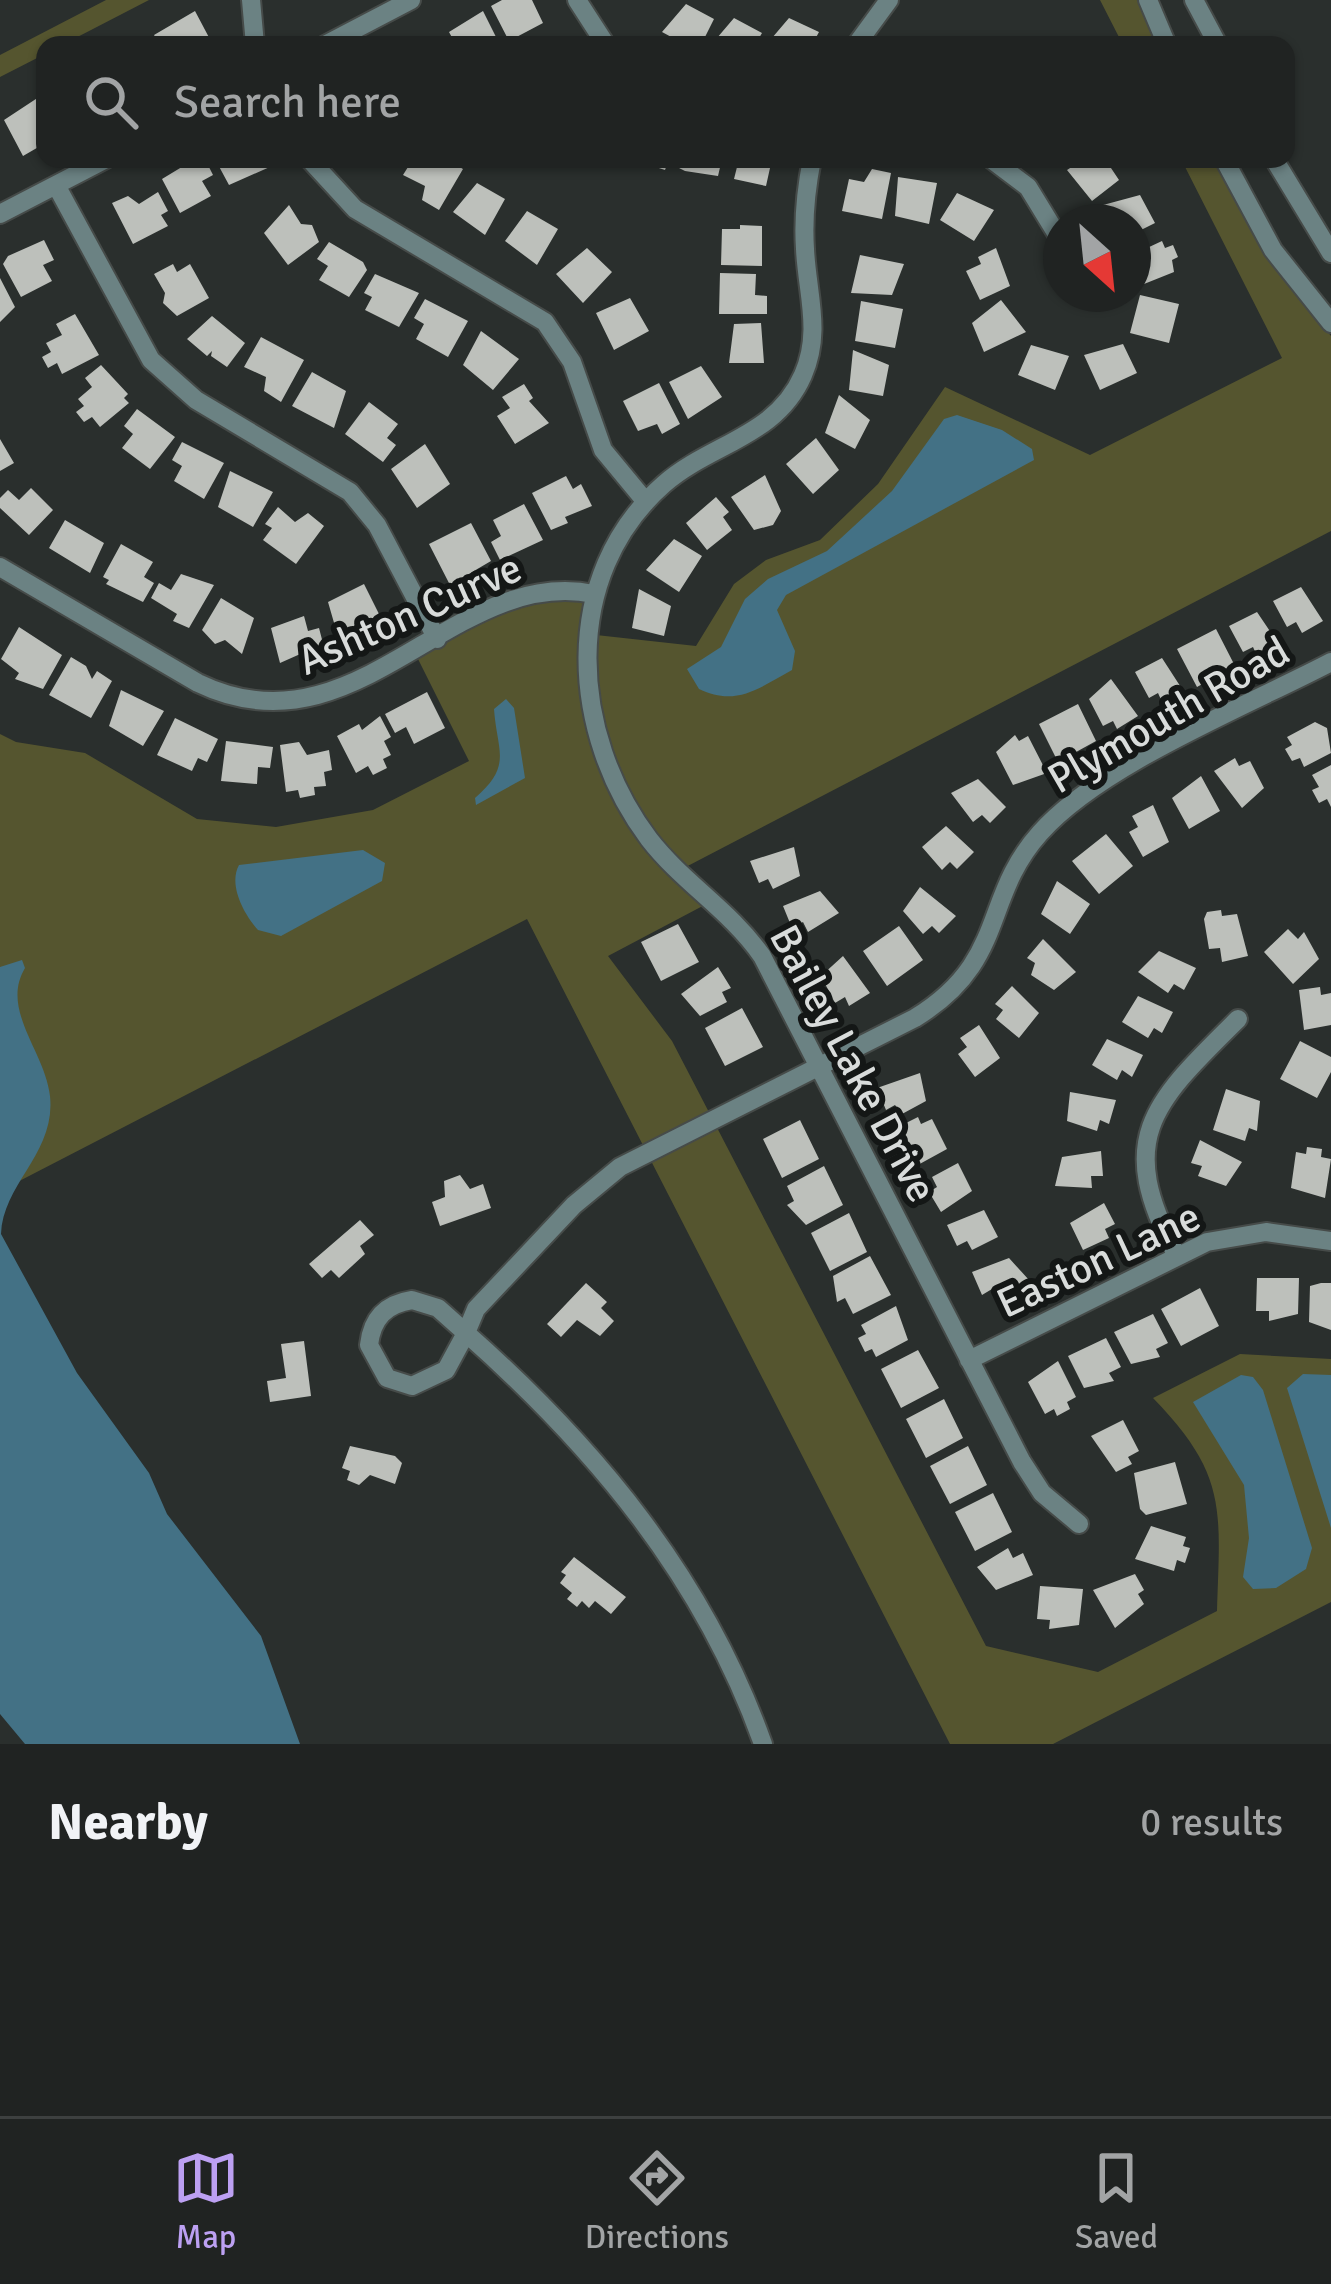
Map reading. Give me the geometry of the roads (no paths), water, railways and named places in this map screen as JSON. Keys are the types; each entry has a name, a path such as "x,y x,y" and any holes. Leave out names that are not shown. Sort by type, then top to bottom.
{"street":[{"path":"251,0 254,36"},
{"path":"342,36 411,0"},
{"path":"577,0 600,36"},
{"path":"863,36 889,0"},
{"path":"1148,0 1163,36"},
{"path":"1193,0 1213,36"},
{"path":"0,214 89,168"},
{"path":"317,168 355,209 545,322 572,362 603,450 646,502"},
{"name":"Bailey Lake Drive","path":"811,168 805,248 814,332 802,379 762,427 694,462 646,502 615,544 594,594 586,666 596,727 615,782 651,841 752,943 1036,1485 1079,1524"},
{"path":"1002,168 1033,193 1043,210"},
{"path":"1229,168 1273,250 1331,323"},
{"path":"1279,168 1331,254"},
{"path":"56,185 151,360 196,400 350,492 376,524 436,639"},
{"name":"Ashton Curve","path":"0,567 198,683 252,701 292,703 321,696 536,592 594,594"},
{"name":"Plymouth Road","path":"466,1333 488,1293 596,1185 647,1152 915,1018 959,984 982,955 1020,860 1056,817 1145,760 1331,662"},
{"path":"1176,1254 1145,1187 1146,1140 1179,1082 1238,1019"},
{"name":"Easton Lane","path":"970,1360 1176,1254 1249,1233 1331,1241"},
{"path":"466,1333 446,1370 412,1386 387,1378 369,1345 376,1319 398,1302 412,1300 438,1308 466,1333 590,1451 654,1534 716,1638 763,1744"}],"water":[{"path":"957,415 1002,430 1032,449 1034,460 786,595 777,610 795,651 792,670 736,696 699,689 687,669 721,647 745,599 768,579 827,551 892,491 944,419"},
{"path":"506,699 514,708 525,778 476,805 475,798 499,767 494,709"},
{"path":"363,850 385,863 382,881 281,936 258,930 239,899 235,881 239,865"},
{"path":"22,960 25,968 18,999 46,1079 50,1116 38,1151 10,1199 1,1234 77,1373 149,1473 167,1514 261,1636 300,1744 25,1744 0,1714 0,967"},
{"path":"1303,1374 1331,1375 1331,1528 1287,1388"},
{"path":"1241,1375 1253,1377 1263,1390 1312,1548 1306,1569 1276,1588 1253,1589 1243,1577 1249,1538 1244,1485 1193,1402"}]}
